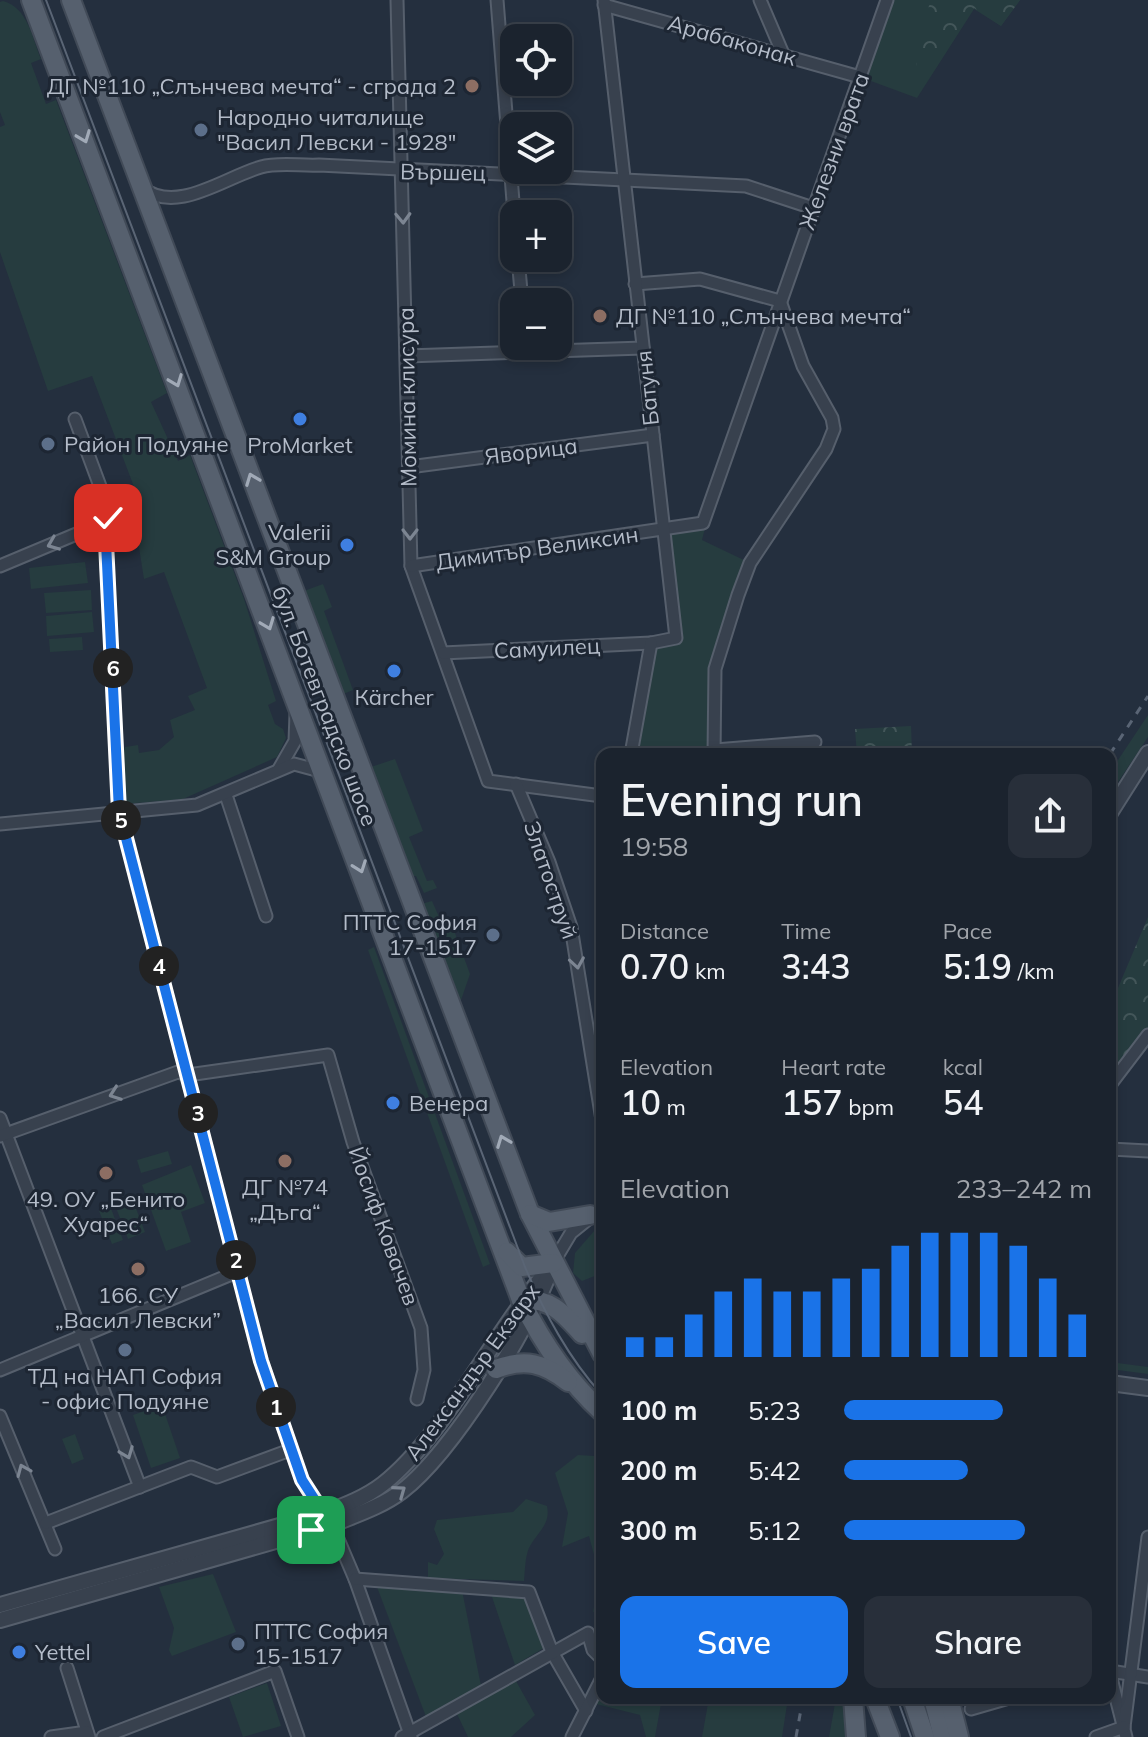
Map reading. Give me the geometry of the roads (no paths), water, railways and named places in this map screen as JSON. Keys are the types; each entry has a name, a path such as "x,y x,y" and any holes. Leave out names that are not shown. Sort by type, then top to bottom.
{"main road":[{"name":"бул. Ботевградско шосе","path":"30,4 325,774 497,1237 530,1306 580,1392 596,1407"},
{"name":"бул. Ботевградско шосе","path":"73,4 530,1214 596,1344"},
{"path":"530,1214 549,1222 596,1211"},
{"path":"497,1237 515,1263 522,1267 553,1263"},
{"path":"530,1306 554,1306 596,1347"},
{"path":"496,1369 514,1362 536,1363 556,1373 580,1392"},
{"path":"853,1704 856,1737"},
{"path":"864,1704 865,1737"},
{"path":"877,1704 890,1737"},
{"path":"914,1704 925,1737"},
{"path":"935,1704 943,1737"},
{"path":"951,1704 959,1737"}],"street":[{"name":"Момина клисура","path":"397,0 411,566 488,781 516,784"},
{"path":"497,0 506,112"},
{"path":"760,0 783,54"},
{"name":"Железни врата","path":"663,530 703,523 887,0"},
{"name":"Арабаконак","path":"604,2 860,77"},
{"name":"Батуня","path":"604,2 676,638 651,643"},
{"name":"Вършец","path":"171,200 264,166 500,173"},
{"name":"Вършец","path":"572,176 746,186 813,208"},
{"path":"141,188 151,195 171,200 160,212 158,233"},
{"path":"635,284 700,279 780,301 803,366 832,418 834,429 819,459 750,563 715,669 714,748"},
{"path":"572,349 643,348"},
{"path":"407,356 500,351"},
{"path":"75,419 108,507 105,522 119,811 261,1361 302,1480 326,1519 355,1579 408,1735 588,1633 596,1653"},
{"name":"Яворица","path":"409,467 653,435"},
{"path":"0,566 105,522"},
{"name":"Димитър Великсин","path":"411,566 663,530"},
{"path":"632,748 651,643"},
{"name":"Самуилец","path":"443,653 651,643"},
{"path":"279,769 295,741 296,699"},
{"path":"754,748 815,742"},
{"path":"1116,804 1148,753"},
{"path":"0,824 197,805 226,795 279,769 305,764 325,774"},
{"path":"516,784 596,795"},
{"name":"Златоструй","path":"516,784 549,862 571,927 596,1083"},
{"path":"226,795 266,916"},
{"path":"1116,1077 1148,1035"},
{"name":"Йосиф Ковачев","path":"188,1075 328,1055 353,1142 421,1328 424,1370 417,1399"},
{"path":"3,1134 178,1072 188,1075"},
{"path":"0,1118 3,1134 140,1487"},
{"path":"1116,1149 1148,1151"},
{"path":"553,1263 571,1233 596,1211"},
{"name":"Александър Екзарх","path":"0,1605 381,1505 418,1478 439,1454 496,1369 553,1263"},
{"path":"0,1370 239,1271"},
{"name":"Александър Екзарх","path":"7,1618 326,1519 372,1491 409,1460 530,1306"},
{"path":"1116,1384 1148,1388"},
{"path":"0,1416 55,1549"},
{"path":"46,1523 191,1467 217,1477 290,1450"},
{"path":"1125,1732 1131,1675 1144,1611 1148,1537"},
{"path":"355,1579 529,1592 552,1652 586,1711"},
{"path":"0,1627 7,1618"},
{"path":"51,1737 88,1734 67,1668"},
{"path":"103,1737 275,1671 298,1737"},
{"path":"1116,1673 1148,1677"},
{"path":"572,1737 596,1690"},
{"path":"1116,1696 1125,1732"},
{"path":"971,1709 988,1704"},
{"path":"1096,1737 1125,1732"}],"tram line":[{"path":"46,0 525,1267 558,1334 596,1388"},
{"path":"899,1704 911,1737"}],"railway":[{"path":"1114,748 1148,696"},
{"path":"796,1737 802,1704"}],"place":[{"name":"ДГ №110 „Слънчева мечта“ - сграда 2","path":"472,86"},
{"name":"Народно читалище \"Васил Левски - 1928\"","path":"201,130"},
{"name":"ДГ №110 „Слънчева мечта“","path":"600,316"},
{"name":"ProMarket","path":"300,419"},
{"name":"Район Подуяне","path":"48,444"},
{"name":"Valerii S&M Group","path":"347,545"},
{"name":"Кärcher","path":"394,671"},
{"name":"ПТТС София 17-1517","path":"493,935"},
{"name":"Венера","path":"393,1103"},
{"name":"ДГ №74 „Дъга“","path":"285,1161"},
{"name":"49. ОУ „Бенито Хуарес“","path":"106,1173"},
{"name":"166. СУ „Васил Левски”","path":"138,1269"},
{"name":"ТД на НАП София - офис Подуяне","path":"125,1350"},
{"name":"ПТТС София 15-1517","path":"238,1644"},
{"name":"Yettel","path":"19,1652"}]}
